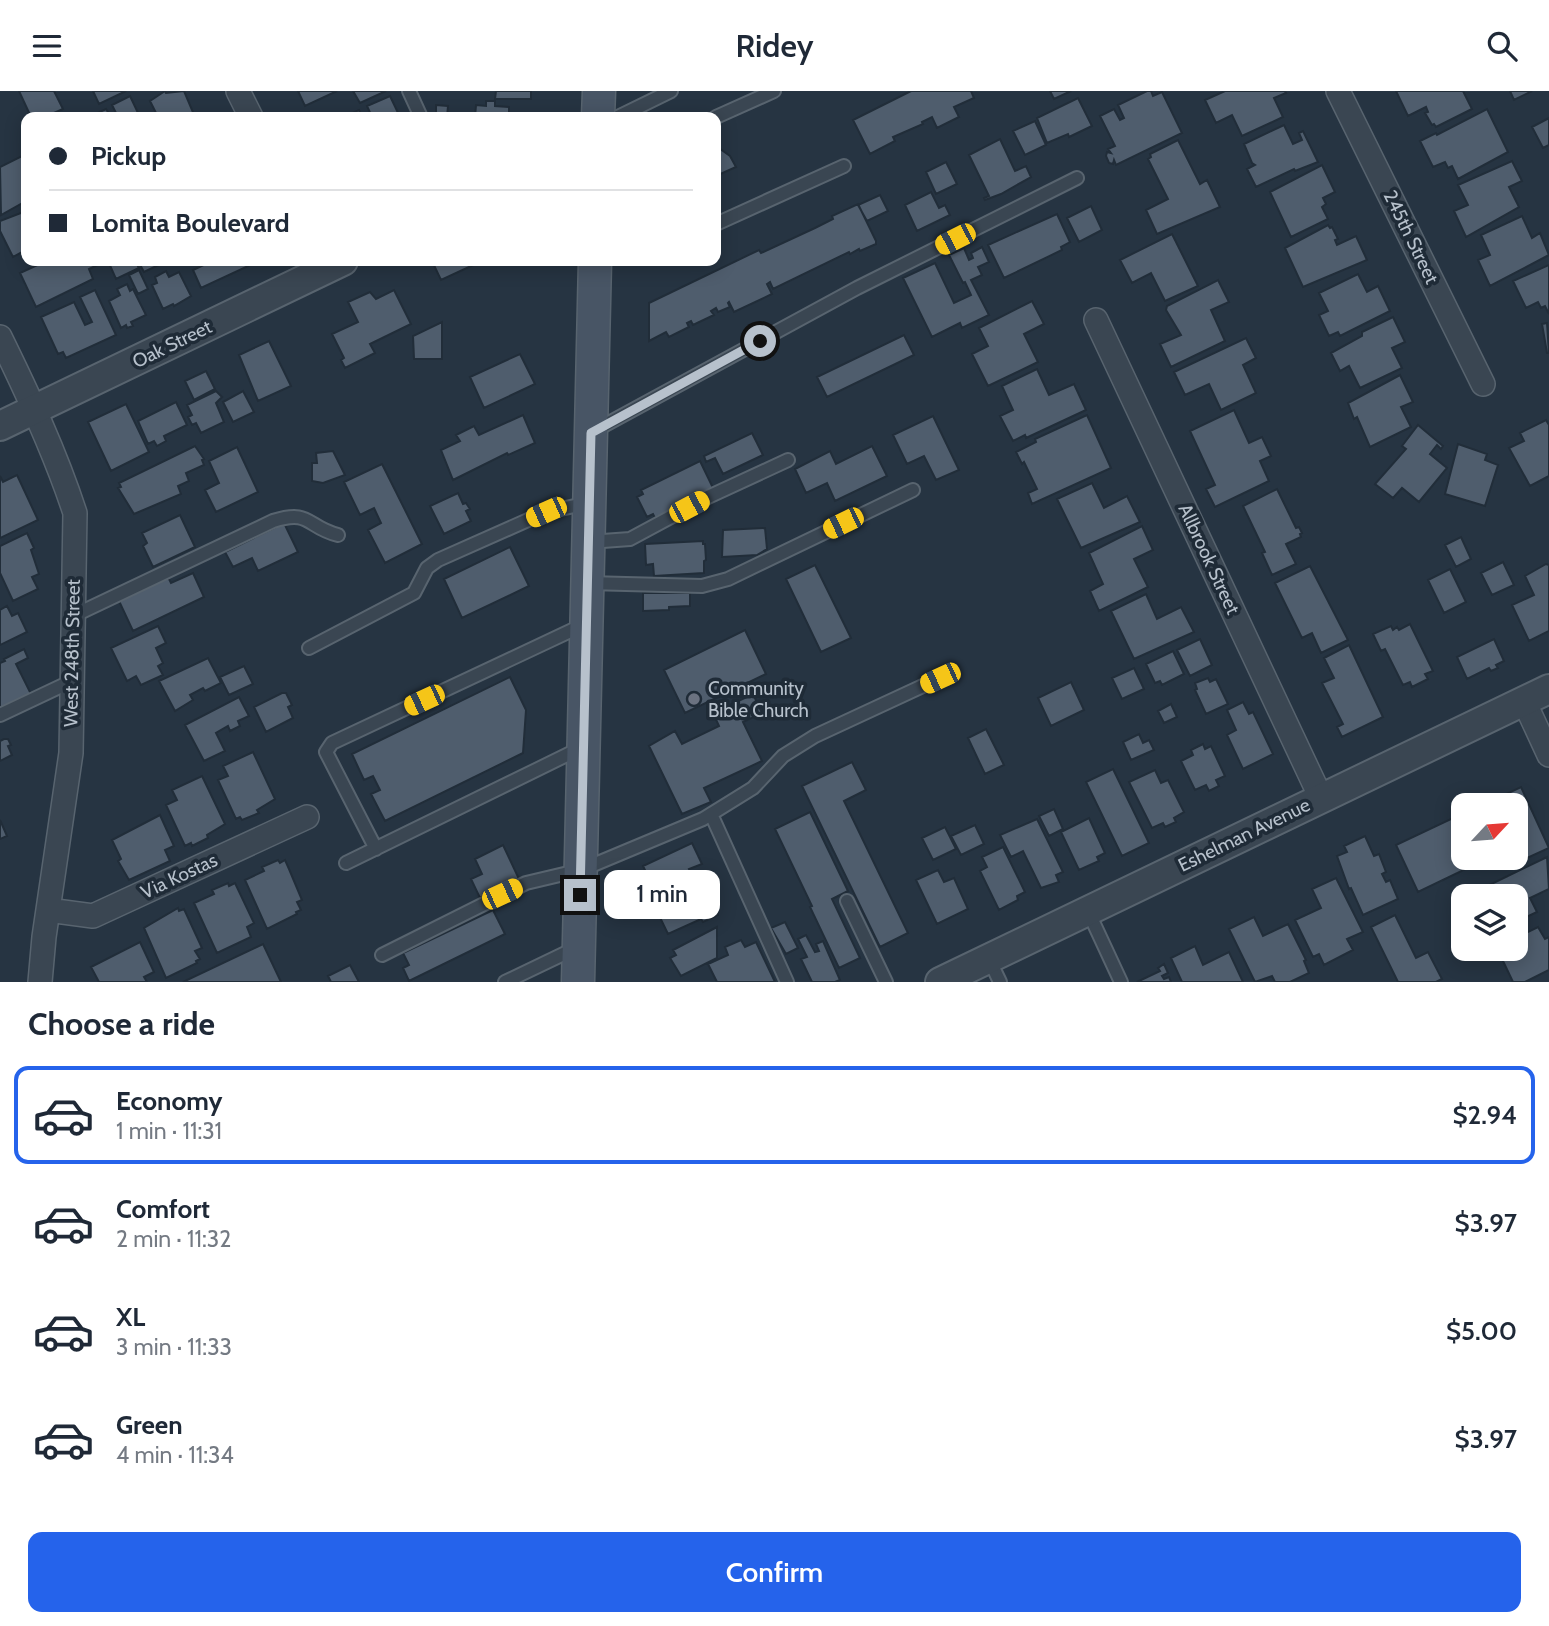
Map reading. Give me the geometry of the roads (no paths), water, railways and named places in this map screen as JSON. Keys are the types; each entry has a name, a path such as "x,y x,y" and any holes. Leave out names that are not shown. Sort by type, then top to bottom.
{"main road":[{"path":"598,112 599,91"},
{"path":"578,982 597,266"}],"street":[{"path":"238,91 248,112"},
{"name":"245th Street","path":"1338,91 1483,384"},
{"name":"Oak Street","path":"0,426 326,266"},
{"name":"Allbrook Street","path":"1096,320 1321,798"},
{"name":"West 248th Street","path":"0,337 36,409 75,513 71,753 40,982"},
{"path":"1536,695 1549,755"},
{"name":"Eshelman Avenue","path":"940,982 995,970 1088,911 1536,695"},
{"name":"Via Kostas","path":"48,910 93,916 307,817"}],"lane":[{"path":"410,91 419,112"},
{"path":"628,112 671,91"},
{"path":"721,115 774,91"},
{"path":"721,222 844,166"},
{"path":"591,433 857,288 1077,178"},
{"path":"589,542 629,539 708,497 788,460"},
{"path":"588,583 702,586 728,579 913,490"},
{"path":"309,648 415,593 427,568 438,560 546,512 589,503"},
{"path":"73,616 273,521 292,515 338,535"},
{"path":"376,849 326,752 332,743 587,624"},
{"path":"382,955 526,883 581,870 710,814 753,788 783,756 815,736 940,678"},
{"path":"0,715 72,681"},
{"path":"346,863 583,747"},
{"path":"710,814 787,982"},
{"path":"847,901 886,982"},
{"path":"1088,911 1121,982"},
{"path":"505,982 579,947"}],"place":[{"name":"Community Bible Church","path":"694,699"}]}
